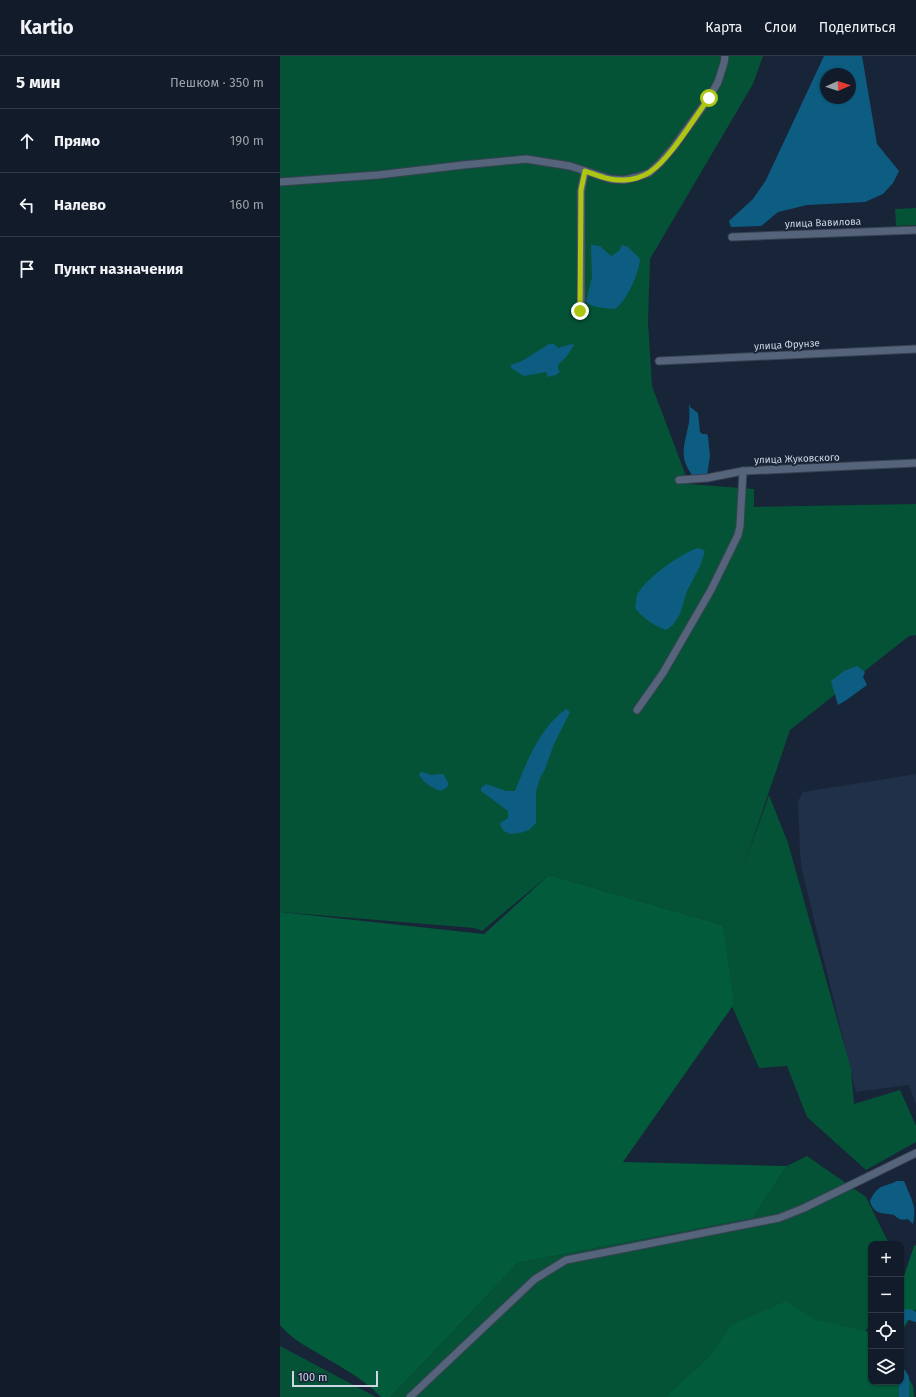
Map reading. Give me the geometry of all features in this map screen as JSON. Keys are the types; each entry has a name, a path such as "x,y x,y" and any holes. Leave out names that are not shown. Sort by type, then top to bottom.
{"street":[{"path":"280,182 378,175 463,164 526,159 570,166 610,179 624,180 637,177 649,173 660,163 673,148 709,98 718,82 724,63 724,56"},
{"path":"580,311 581,190 585,171"},
{"name":"улица Вавилова","path":"732,237 916,230"},
{"name":"улица Фрунзе","path":"659,361 916,349"},
{"name":"улица Жуковского","path":"679,480 707,478 743,471 916,463"},
{"path":"637,710 663,673 711,590 738,535 740,526 743,471"},
{"path":"410,1397 535,1279 566,1260 779,1218 804,1208 916,1153"}],"shaded area":[{"path":"824,56 862,56 877,144 899,171 893,183 883,194 865,202 807,205 778,212 761,226 731,227 729,221 753,199 766,180"},
{"path":"591,245 600,246 611,256 619,251 622,245 628,247 640,259 632,286 624,300 615,309 596,307 586,302 592,277"},
{"path":"549,344 554,344 558,348 572,344 574,345 567,356 558,365 560,372 556,375 548,377 546,372 524,376 511,368 511,365 522,361"},
{"path":"689,403 690,407 698,413 700,432 702,434 707,434 708,437 710,456 707,475 703,476 692,475 685,462 684,444 689,420"},
{"path":"698,548 705,551 700,566 687,591 680,614 673,625 666,630 653,624 635,608 637,595 655,574 664,567 682,555"},
{"path":"857,666 865,672 863,677 867,685 838,705 831,681 844,671"},
{"path":"566,709 570,712 554,744 536,792 536,823 529,830 510,834 504,831 500,823 508,818 508,811 481,791 481,788 486,784 506,791 515,791 529,757 541,736 548,726"},
{"path":"422,772 430,775 443,774 449,784 441,791 434,788 421,778 419,775"},
{"path":"916,774 916,1105 909,1085 856,1092 802,870 798,801 803,792"},
{"path":"897,1181 904,1181 912,1201 914,1208 913,1224 908,1219 900,1219 894,1215 876,1211 870,1201 878,1189"}],"green space":[{"path":"280,56 763,56 753,84 650,259 648,322 652,386 689,484 754,489 754,507 916,504 916,635 909,636 790,730 742,871 769,795 788,843 851,1069 854,1104 900,1090 916,1126 916,1142 866,1170 807,1117 787,1066 759,1068 732,1006 723,925 549,875 482,931 474,928 280,912"},
{"path":"916,208 916,225 896,226 895,209"},
{"path":"549,875 723,925 734,1004 623,1162 787,1166 753,1218 518,1263 391,1397 381,1397 356,1376 305,1346 286,1332 280,1325 280,912 484,934"},
{"path":"807,1156 866,1197 888,1241 868,1241 868,1328 863,1335 696,1397 391,1397 518,1263 753,1218 787,1166"},
{"path":"916,1245 916,1309 904,1328 904,1276 914,1246"},
{"path":"786,1301 816,1320 868,1332 868,1385 904,1385 904,1370 913,1386 914,1397 666,1397 708,1358 732,1325"},
{"path":"280,1346 376,1397 280,1397"}],"waterway":[{"path":"904,1316 908,1314 916,1317"},
{"path":"904,1385 904,1397"}],"route":[{"path":"580,311 581,190 585,171 610,179 624,180 649,173 673,148 709,98"}]}
